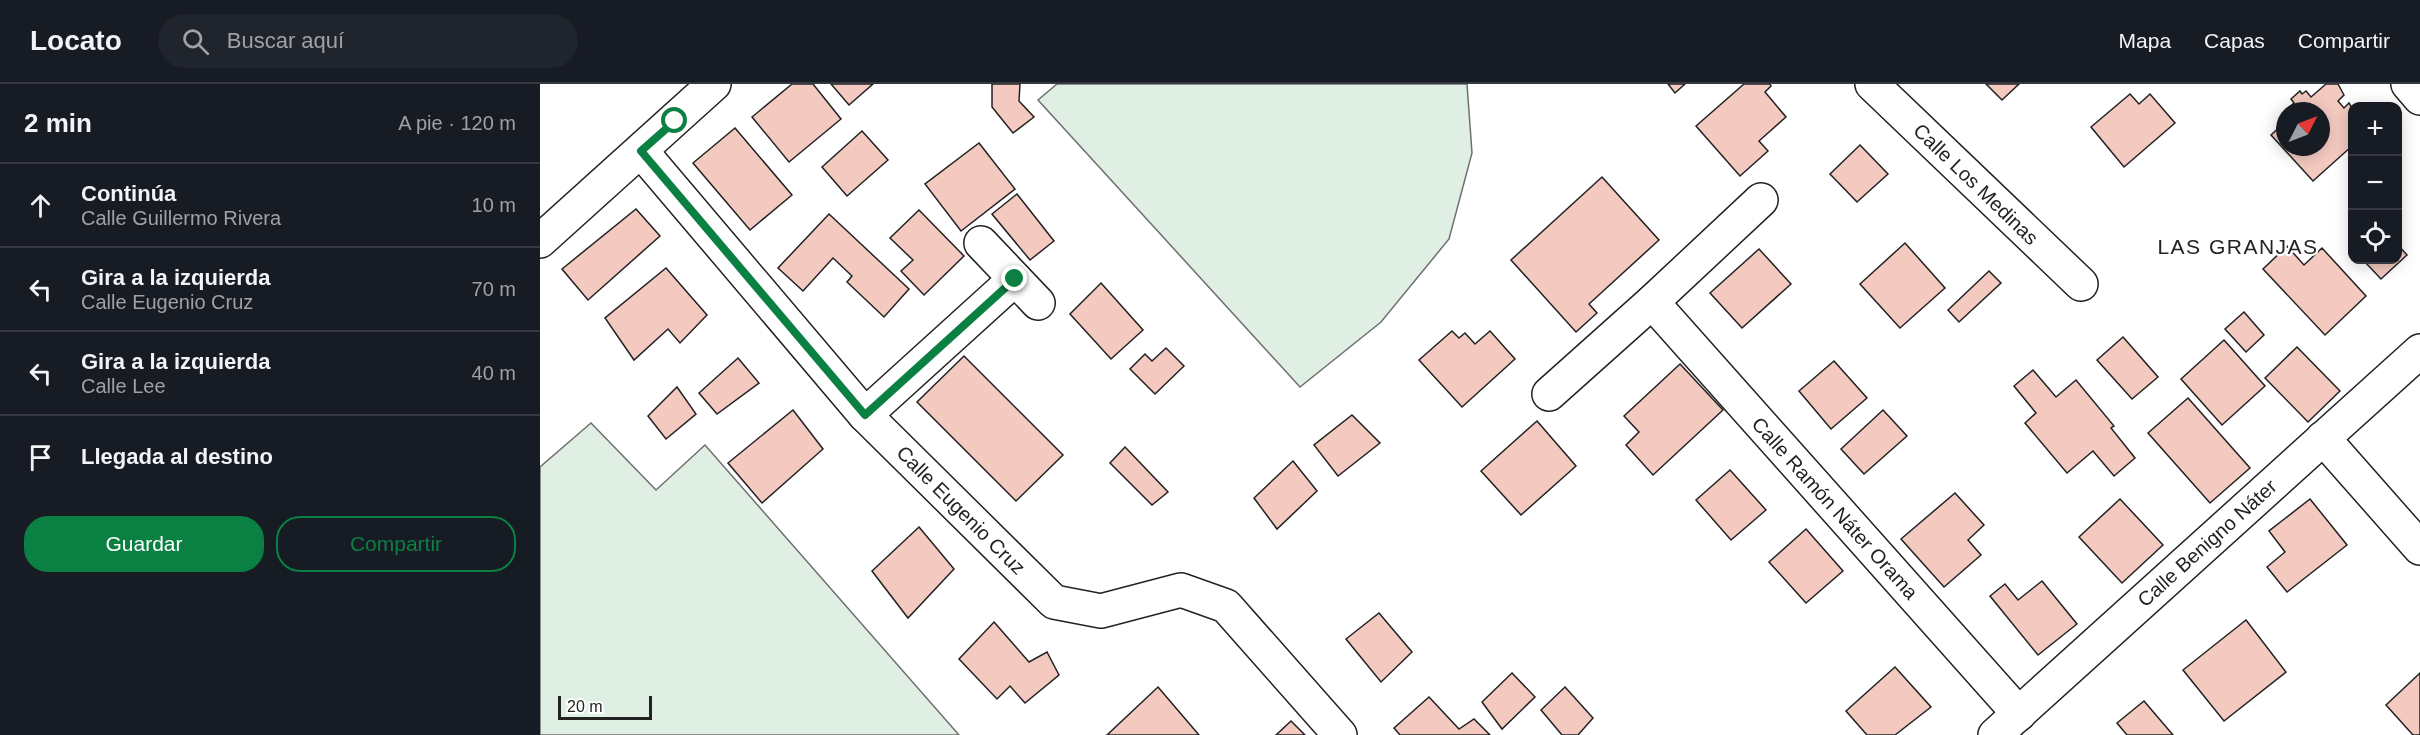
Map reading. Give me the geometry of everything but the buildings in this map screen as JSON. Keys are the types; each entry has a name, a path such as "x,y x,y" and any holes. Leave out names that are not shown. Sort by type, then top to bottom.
{"street":[{"path":"540,241 714,84"},
{"name":"Calle Los Medinas","path":"1872,84 2080,284"},
{"path":"2408,84 2420,98"},
{"name":"Calle Eugenio Cruz","path":"641,151 865,415 1054,602 1101,611 1181,590 1226,606 1340,735"},
{"path":"1549,393 1652,302 1761,200"},
{"path":"981,243 1038,303"},
{"path":"865,415 1015,279"},
{"name":"Calle Ramón Náter Orama","path":"1652,302 2007,725"},
{"name":"Calle Benigno Náter","path":"2007,725 2420,351"},
{"path":"2323,438 2420,548"}],"green space":[{"path":"1057,84 1467,84 1472,153 1449,239 1381,322 1300,387 1038,100"},
{"path":"591,423 656,490 705,445 959,735 540,735 540,467"}],"district":[{"name":"LAS GRANJAS","path":"2238,247"}],"route":[{"path":"675,121 641,151 865,415 1015,279"}]}
